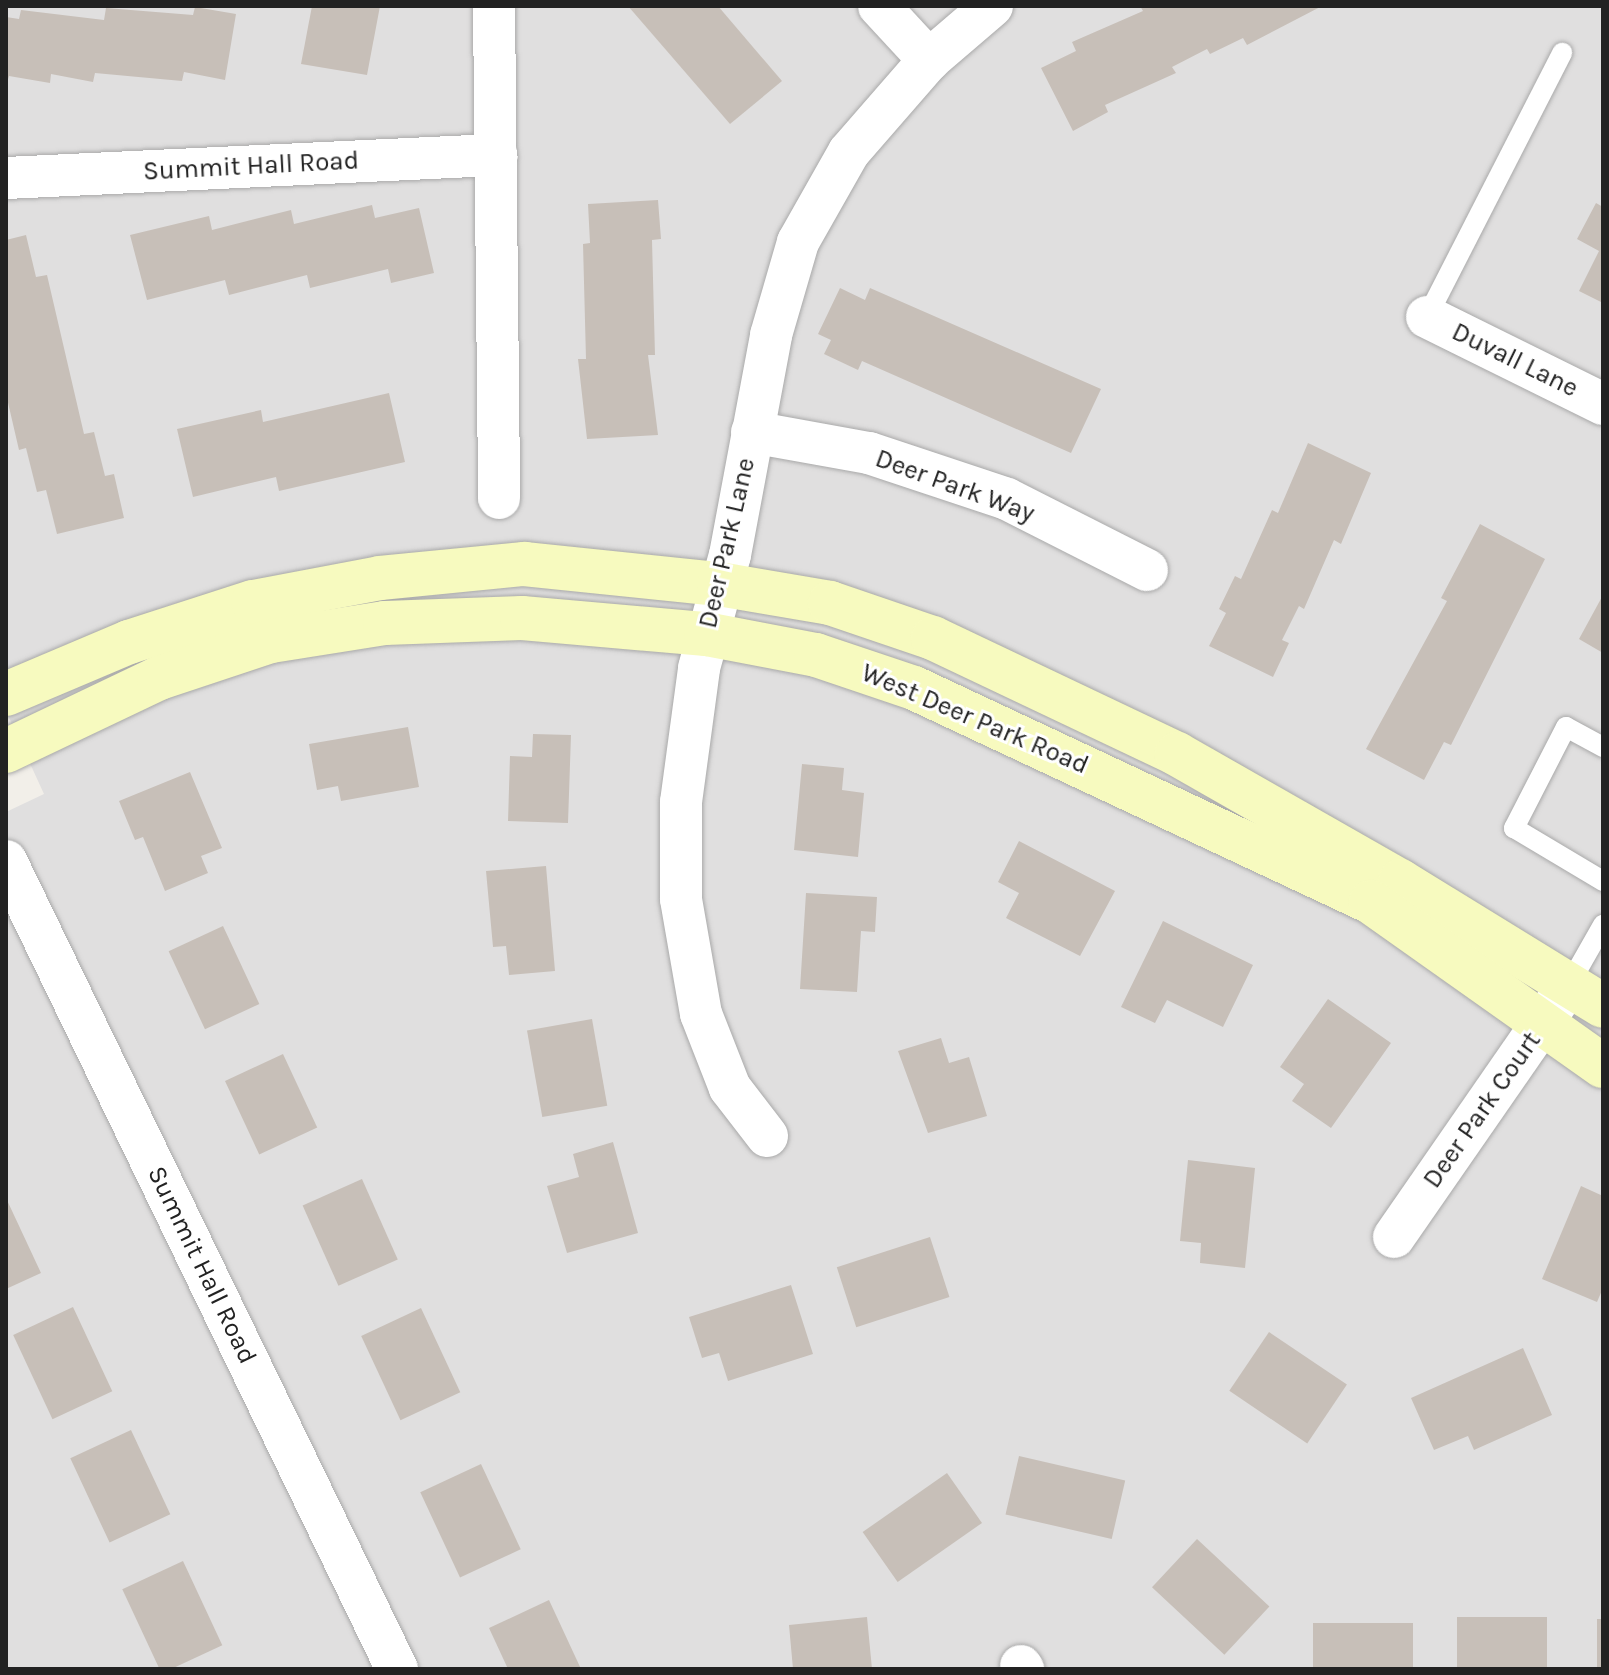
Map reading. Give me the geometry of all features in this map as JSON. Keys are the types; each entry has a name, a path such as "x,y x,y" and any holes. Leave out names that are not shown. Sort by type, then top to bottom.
{"street":[{"path":"494,6 499,498"},
{"path":"879,6 929,60"},
{"name":"Deer Park Lane","path":"767,1136 730,1088 701,1014 681,899 681,802 706,634 730,555 771,335 798,242 849,152 929,60 992,6"},
{"name":"Summit Hall Road","path":"6,178 496,155"},
{"name":"Duvall Lane","path":"1427,317 1603,404"},
{"name":"Deer Park Way","path":"752,432 869,453 1007,499 1147,570"},
{"name":"West Deer Park Road","path":"6,694 129,642 315,588 524,564 719,584 830,603 933,638 1177,754 1586,995"},
{"name":"West Deer Park Road","path":"6,751 159,678 271,641 385,623 522,618 706,634 816,655 914,688 1155,797 1371,902 1603,1066"},
{"name":"Summit Hall Road","path":"6,861 397,1669"},
{"name":"Deer Park Court","path":"1394,1237 1543,1022 1586,995"}],"lane":[{"path":"1427,317 1562,53"},
{"path":"1603,747 1566,727 1514,828 1603,881"},
{"path":"1586,995 1603,925"}],"shaded area":[{"path":"6,6 1603,6 1603,1669 6,1669 6,812 44,794 6,711"}],"building":[{"path":"312,6 380,6 367,75 301,64"},
{"path":"628,6 718,6 782,81 730,124"},
{"path":"1140,6 1322,6 1247,45 1243,38 1210,54 1207,49 1172,67 1176,73 1105,105 1108,112 1073,131 1041,68 1076,51 1072,42 1143,11"},
{"path":"195,7 236,14 225,80 184,72 182,81 95,73 93,82 51,74 50,83 9,76 6,86 6,17 19,19 21,10 104,20 106,8 193,15"},
{"path":"658,200 661,239 652,240 655,355 648,355 658,435 587,439 578,359 586,359 583,244 590,243 588,204"},
{"path":"1596,203 1603,207 1603,303 1579,291 1599,251 1577,239"},
{"path":"372,205 375,218 419,208 434,273 391,283 388,269 310,288 307,275 229,295 225,280 147,300 130,235 209,216 212,230 291,210 294,224"},
{"path":"26,235 36,277 47,275 84,434 94,432 105,476 114,474 124,518 57,534 46,490 37,492 26,448 19,450 6,394 6,240"},
{"path":"840,288 865,300 870,288 1101,389 1071,453 862,361 858,370 824,354 831,340 818,334"},
{"path":"389,393 405,462 279,491 276,477 193,497 177,429 261,410 263,422"},
{"path":"1308,443 1371,473 1341,544 1334,540 1304,609 1299,606 1282,640 1289,643 1273,677 1209,646 1226,613 1219,609 1235,576 1241,579 1272,510 1278,513"},
{"path":"1480,524 1545,559 1451,745 1444,742 1424,780 1366,749 1447,601 1441,598"},
{"path":"1603,595 1603,653 1579,639"},
{"path":"408,727 419,787 341,801 338,786 317,790 309,744"},
{"path":"533,734 571,735 568,823 508,821 510,756 532,757"},
{"path":"802,764 844,768 842,790 864,793 858,857 794,850"},
{"path":"190,772 222,848 201,856 208,873 165,891 143,837 135,840 119,801"},
{"path":"1019,841 1115,891 1080,956 1006,918 1019,893 998,882"},
{"path":"546,866 555,971 509,975 506,946 493,947 486,871"},
{"path":"806,893 877,897 875,932 861,931 857,992 800,989"},
{"path":"1163,921 1253,965 1223,1027 1167,1000 1155,1023 1121,1007"},
{"path":"223,926 259,1004 205,1029 169,951"},
{"path":"1328,999 1391,1043 1331,1128 1292,1101 1304,1084 1280,1067"},
{"path":"592,1019 607,1106 542,1117 527,1030"},
{"path":"941,1038 949,1063 969,1057 987,1116 928,1133 898,1051"},
{"path":"283,1054 317,1127 259,1154 225,1081"},
{"path":"613,1142 638,1233 567,1253 547,1186 579,1177 573,1154"},
{"path":"1188,1160 1255,1168 1245,1268 1200,1263 1201,1243 1180,1241"},
{"path":"362,1179 398,1259 338,1286 303,1205"},
{"path":"1581,1186 1603,1196 1603,1288 1597,1302 1542,1279"},
{"path":"6,1198 41,1273 6,1289"},
{"path":"930,1237 949,1297 856,1327 837,1267"},
{"path":"791,1285 813,1354 728,1381 719,1353 702,1358 689,1317"},
{"path":"73,1307 112,1391 52,1419 13,1335"},
{"path":"421,1308 460,1392 400,1420 361,1336"},
{"path":"1269,1332 1347,1385 1307,1443 1229,1391"},
{"path":"1523,1348 1552,1415 1474,1450 1468,1436 1434,1450 1411,1398"},
{"path":"131,1430 170,1514 110,1543 70,1458"},
{"path":"1019,1456 1125,1481 1112,1539 1006,1514"},
{"path":"481,1464 521,1549 460,1578 420,1492"},
{"path":"947,1473 982,1523 898,1582 863,1532"},
{"path":"1197,1539 1269,1607 1224,1655 1152,1587"},
{"path":"183,1561 222,1645 171,1669 159,1669 122,1589"},
{"path":"549,1600 581,1669 508,1669 489,1628"},
{"path":"867,1617 872,1669 793,1669 789,1625"},
{"path":"1457,1617 1547,1617 1547,1669 1457,1669"},
{"path":"1597,1619 1603,1619 1603,1669 1597,1669"},
{"path":"1313,1623 1413,1623 1413,1669 1313,1669"}]}
